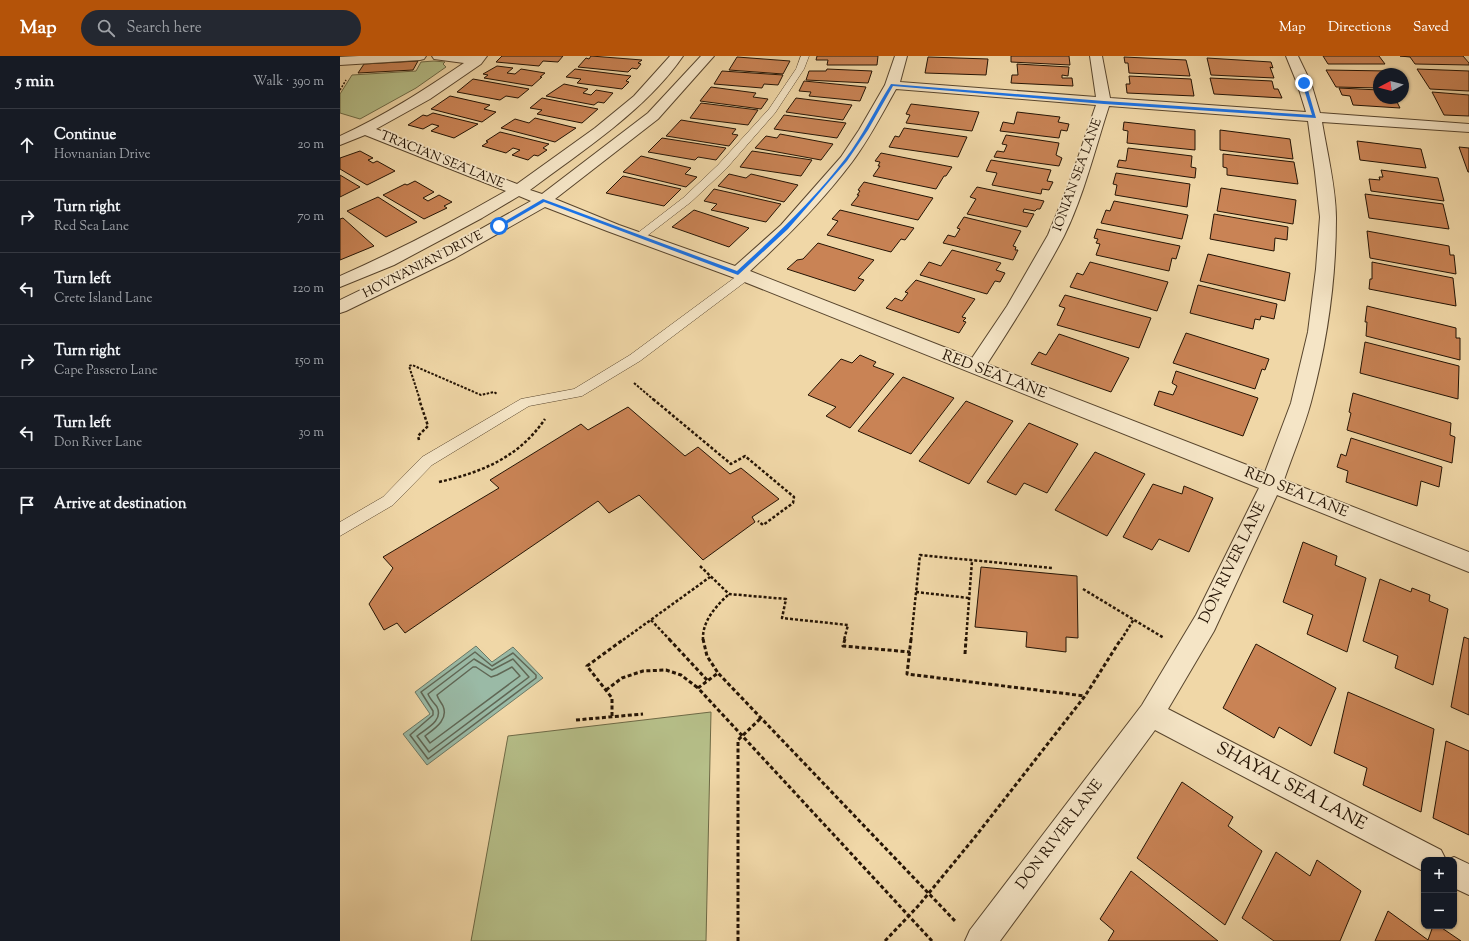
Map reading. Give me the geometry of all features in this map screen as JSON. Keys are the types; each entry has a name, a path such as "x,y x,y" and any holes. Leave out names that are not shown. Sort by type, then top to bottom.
{"street":[{"path":"340,61 420,56"},
{"path":"438,56 478,58"},
{"name":"HOVNANIAN DRIVE","path":"340,282 388,261 476,215 519,190 600,131 639,99 678,56"},
{"name":"HOVNANIAN DRIVE","path":"340,307 449,254 543,201 653,116 708,56"},
{"path":"741,275 787,228 846,160 866,130 892,85 901,56"},
{"name":"IONIAN SEA LANE","path":"975,368 1015,307 1056,235 1077,184 1104,102 1096,56"},
{"name":"DON RIVER LANE","path":"981,941 1151,714 1204,622 1272,484 1300,403 1317,332 1325,269 1328,217 1323,172 1314,117 1304,83 1292,56"},
{"path":"340,141 365,130 425,96 478,58"},
{"path":"892,85 1469,128"},
{"name":"TRACIAN SEA LANE","path":"365,130 519,190"},
{"name":"RED SEA LANE","path":"519,190 543,201 741,275 1469,562"},
{"name":"SHAYAL SEA LANE","path":"1151,714 1425,857"},
{"path":"1457,874 1469,880"}],"lane":[{"path":"639,237 687,200 722,167 772,111 800,69 805,56"},
{"path":"340,530 388,501 427,461 526,402 577,393 635,358 688,320 741,275"}],"path":[{"path":"412,365 481,395 494,392 521,405 546,417 540,428 527,441 506,457 464,477 435,483 418,436 428,426 408,366 412,365"},
{"path":"630,380 731,464 745,456 794,497 793,503 763,525 758,521"},
{"path":"1052,568 920,555 907,674 1085,696"},
{"path":"965,654 972,561"},
{"path":"700,566 729,594 786,599 782,618 848,625 843,646 910,652"},
{"path":"612,716 612,698 587,666 710,577"},
{"path":"1083,589 1165,639"},
{"path":"916,592 969,598"},
{"path":"729,594 717,604 710,613 703,627 703,642 706,655 718,672 760,718 958,924"},
{"path":"885,941 929,893 975,837 1085,696 1134,619"},
{"path":"651,620 707,680"},
{"path":"606,690 622,678 643,671 666,670 681,675 698,688 932,941"},
{"path":"698,688 718,672"},
{"path":"576,720 642,714"},
{"path":"738,941 738,740 760,718"}],"green space":[{"path":"421,62 445,62 443,64 446,67 416,88 360,119 340,113 340,94 352,75 416,71"},
{"path":"711,712 706,941 471,941 508,736"}],"water":[{"path":"476,646 492,662 513,647 543,678 427,765 403,734 430,714 415,692"}],"building":[{"path":"502,56 563,56 558,62 543,61 539,66 496,62"},
{"path":"591,56 642,60 638,63 641,64 637,69 632,68 628,72 578,67 586,58 589,59"},
{"path":"817,56 878,56 877,65 827,65 828,60 816,60"},
{"path":"1011,56 1069,56 1070,65 1011,62"},
{"path":"1323,56 1379,56 1385,64 1328,64"},
{"path":"1400,56 1463,56 1469,65 1415,64 1410,57"},
{"path":"737,57 790,61 783,74 729,70"},
{"path":"928,57 988,59 986,75 925,73"},
{"path":"1124,57 1186,60 1190,76 1129,73 1128,63 1125,63"},
{"path":"1207,58 1271,62 1273,68 1270,67 1274,78 1211,75"},
{"path":"418,61 413,70 358,73 364,64"},
{"path":"1017,64 1069,67 1068,76 1062,75 1062,78 1072,78 1073,86 1011,83 1012,75 1018,75"},
{"path":"497,66 513,68 507,73 515,74 521,69 545,73 532,86 484,78 488,75 483,74"},
{"path":"575,69 631,76 626,81 629,82 622,89 577,83 581,79 566,77"},
{"path":"827,69 872,71 868,83 806,80 809,71 826,71"},
{"path":"1417,69 1469,71 1469,91 1430,89"},
{"path":"1326,70 1373,71 1373,88 1336,87"},
{"path":"722,71 783,75 778,85 764,84 762,88 714,84"},
{"path":"1129,76 1191,79 1194,96 1127,93 1126,84 1130,84"},
{"path":"1210,78 1272,81 1274,89 1278,89 1282,98 1214,94"},
{"path":"473,79 529,89 518,98 506,96 500,100 457,92"},
{"path":"804,81 866,87 860,101 809,96 811,92 799,91"},
{"path":"564,84 588,89 583,93 591,95 596,90 613,93 604,103 598,102 594,105 546,96"},
{"path":"711,87 756,93 753,97 768,99 761,109 700,101"},
{"path":"1339,88 1373,90 1373,104 1398,104 1400,108 1353,105 1350,96 1342,95"},
{"path":"1432,92 1469,95 1469,116 1444,115"},
{"path":"450,96 490,105 484,109 496,112 482,122 431,109"},
{"path":"542,98 598,109 582,123 537,114 542,110 530,108"},
{"path":"796,98 852,105 843,120 786,112"},
{"path":"701,103 758,110 748,125 690,118"},
{"path":"911,104 979,112 972,131 906,123 910,115 906,114"},
{"path":"1017,112 1060,117 1058,122 1069,124 1067,131 1061,130 1059,138 1000,131 1003,122 1014,124"},
{"path":"433,113 478,124 454,138 431,131 439,126 432,124 423,129 408,125 423,115 427,116"},
{"path":"784,115 846,123 837,138 774,129"},
{"path":"535,118 576,128 555,142 501,128 515,119 529,123"},
{"path":"681,120 736,129 732,134 738,135 729,146 666,136"},
{"path":"1124,122 1195,130 1195,150 1127,143 1128,131 1123,130"},
{"path":"904,128 967,137 958,157 889,147 895,136 899,137"},
{"path":"1220,130 1290,139 1293,159 1220,150"},
{"path":"500,132 549,144 543,148 547,150 538,156 534,155 528,160 512,155 520,150 513,148 506,153 482,146 488,142 486,141"},
{"path":"780,134 833,144 821,160 755,148 766,136 777,138"},
{"path":"1006,135 1059,143 1056,155 1062,158 1059,166 994,157 997,151 1004,152 1007,145 1002,144"},
{"path":"662,138 726,148 716,160 698,157 695,160 648,152"},
{"path":"1357,141 1421,149 1426,168 1360,160"},
{"path":"1459,147 1469,148 1469,172 1468,172"},
{"path":"1128,148 1192,156 1191,167 1196,168 1195,178 1117,167 1119,160 1126,161"},
{"path":"360,151 373,158 368,160 373,163 377,161 395,171 367,185 340,169 340,158"},
{"path":"752,151 812,160 801,176 740,167"},
{"path":"881,153 952,167 936,189 873,176 880,166 878,166 880,162 875,161"},
{"path":"1223,154 1294,162 1298,184 1227,175 1227,168 1223,167"},
{"path":"641,156 691,168 685,174 697,177 686,187 623,172"},
{"path":"991,160 1051,170 1047,181 1053,182 1049,190 1042,189 1041,194 992,185 997,173 986,171"},
{"path":"1381,170 1438,178 1444,201 1371,191 1369,179 1380,180 1379,177 1383,177"},
{"path":"1116,173 1190,184 1187,207 1115,195 1117,185 1113,184"},
{"path":"729,174 746,178 751,174 798,185 784,202 718,186"},
{"path":"340,175 360,187 340,197"},
{"path":"623,176 681,189 664,206 606,193"},
{"path":"415,181 434,192 423,198 428,201 439,195 452,202 444,206 447,208 424,219 383,195 405,184 407,185"},
{"path":"864,182 933,198 918,220 851,205 859,195 857,195 860,191 858,190"},
{"path":"977,187 1044,201 1040,209 1035,211 1024,209 1023,212 1034,214 1027,227 967,214 976,199 970,197"},
{"path":"1221,188 1296,200 1293,224 1217,211"},
{"path":"714,189 781,204 766,222 711,210 717,204 704,201"},
{"path":"1365,194 1443,204 1449,229 1369,218"},
{"path":"378,197 417,222 386,237 347,211"},
{"path":"1114,201 1188,215 1182,239 1101,223 1106,210 1110,211"},
{"path":"694,210 749,228 729,247 672,227"},
{"path":"840,210 914,228 905,240 901,239 891,252 827,235 838,221 832,219"},
{"path":"1214,214 1288,227 1287,240 1275,238 1274,251 1210,239"},
{"path":"964,217 1021,231 1013,246 1016,247 1015,250 1018,250 1013,260 943,243 948,235 955,237 960,229 957,228"},
{"path":"343,218 374,246 340,260 340,219"},
{"path":"1097,229 1180,246 1176,259 1172,258 1169,271 1096,255 1100,244 1096,243 1098,239 1094,238"},
{"path":"1367,231 1449,246 1450,255 1454,255 1456,274 1370,258"},
{"path":"818,243 874,260 858,278 864,280 855,291 787,269 797,260 803,259"},
{"path":"952,250 1001,263 996,270 1005,273 1000,282 995,281 987,294 920,275 929,262 941,266"},
{"path":"1208,254 1290,273 1285,301 1200,281"},
{"path":"1090,262 1168,282 1157,311 1070,287 1077,273 1083,275"},
{"path":"1372,262 1453,278 1456,306 1369,289 1370,279 1372,279"},
{"path":"916,280 975,299 962,317 966,318 963,321 966,322 959,333 886,308 895,298 902,301 908,293 905,292"},
{"path":"1198,285 1277,304 1274,319 1261,316 1260,320 1255,319 1253,329 1190,313"},
{"path":"1065,295 1151,318 1139,348 1057,325 1065,308 1059,306"},
{"path":"1367,306 1456,328 1456,338 1460,338 1460,360 1366,336 1367,322 1365,322"},
{"path":"1186,333 1269,359 1265,370 1262,369 1255,389 1173,363"},
{"path":"1059,334 1129,358 1111,392 1031,364 1039,352 1046,355"},
{"path":"1365,342 1459,366 1458,399 1360,373"},
{"path":"860,355 876,362 873,366 894,374 850,428 826,416 836,407 808,395 841,359 852,363"},
{"path":"1176,371 1258,398 1243,436 1154,405 1159,391 1173,395 1177,386 1172,383"},
{"path":"903,377 954,398 911,454 858,431"},
{"path":"1353,393 1451,423 1450,435 1455,437 1452,463 1347,430 1351,413 1349,412"},
{"path":"966,401 1013,421 969,484 919,461"},
{"path":"628,407 685,456 698,447 730,474 741,468 779,499 752,517 755,522 703,560 639,495 609,513 598,501 405,633 397,623 384,630 369,604 393,568 383,557 499,488 490,480 581,424 588,430"},
{"path":"1029,423 1078,444 1047,493 1024,483 1016,495 987,482"},
{"path":"1351,438 1442,467 1439,487 1421,481 1417,506 1346,482 1348,471 1337,467 1341,454 1346,456"},
{"path":"1095,452 1145,474 1107,536 1055,510"},
{"path":"1153,484 1182,494 1184,486 1213,498 1189,552 1159,539 1152,550 1123,537"},
{"path":"1303,542 1337,556 1335,565 1366,578 1347,652 1307,634 1313,615 1283,602"},
{"path":"981,567 1077,576 1078,638 1066,637 1066,652 1026,647 1027,632 975,627"},
{"path":"1380,579 1411,592 1412,588 1430,595 1429,601 1448,609 1433,685 1395,668 1398,656 1363,641"},
{"path":"1464,637 1469,639 1469,715 1451,707"},
{"path":"1256,644 1336,688 1311,746 1279,727 1274,738 1223,708"},
{"path":"1348,692 1434,729 1421,812 1363,785 1367,768 1334,753"},
{"path":"1446,741 1469,751 1469,835 1433,818"},
{"path":"1182,782 1233,817 1228,826 1262,851 1225,925 1137,858"},
{"path":"1276,852 1310,876 1317,860 1361,891 1340,941 1274,941 1242,918"},
{"path":"1131,871 1218,941 1108,941 1114,931 1100,919"},
{"path":"1388,911 1428,940 1432,929 1443,929 1461,941 1375,941"}],"route":[{"path":"499,226 543,201 738,273 787,228 846,160 866,130 892,85 1314,117 1304,83"}]}
